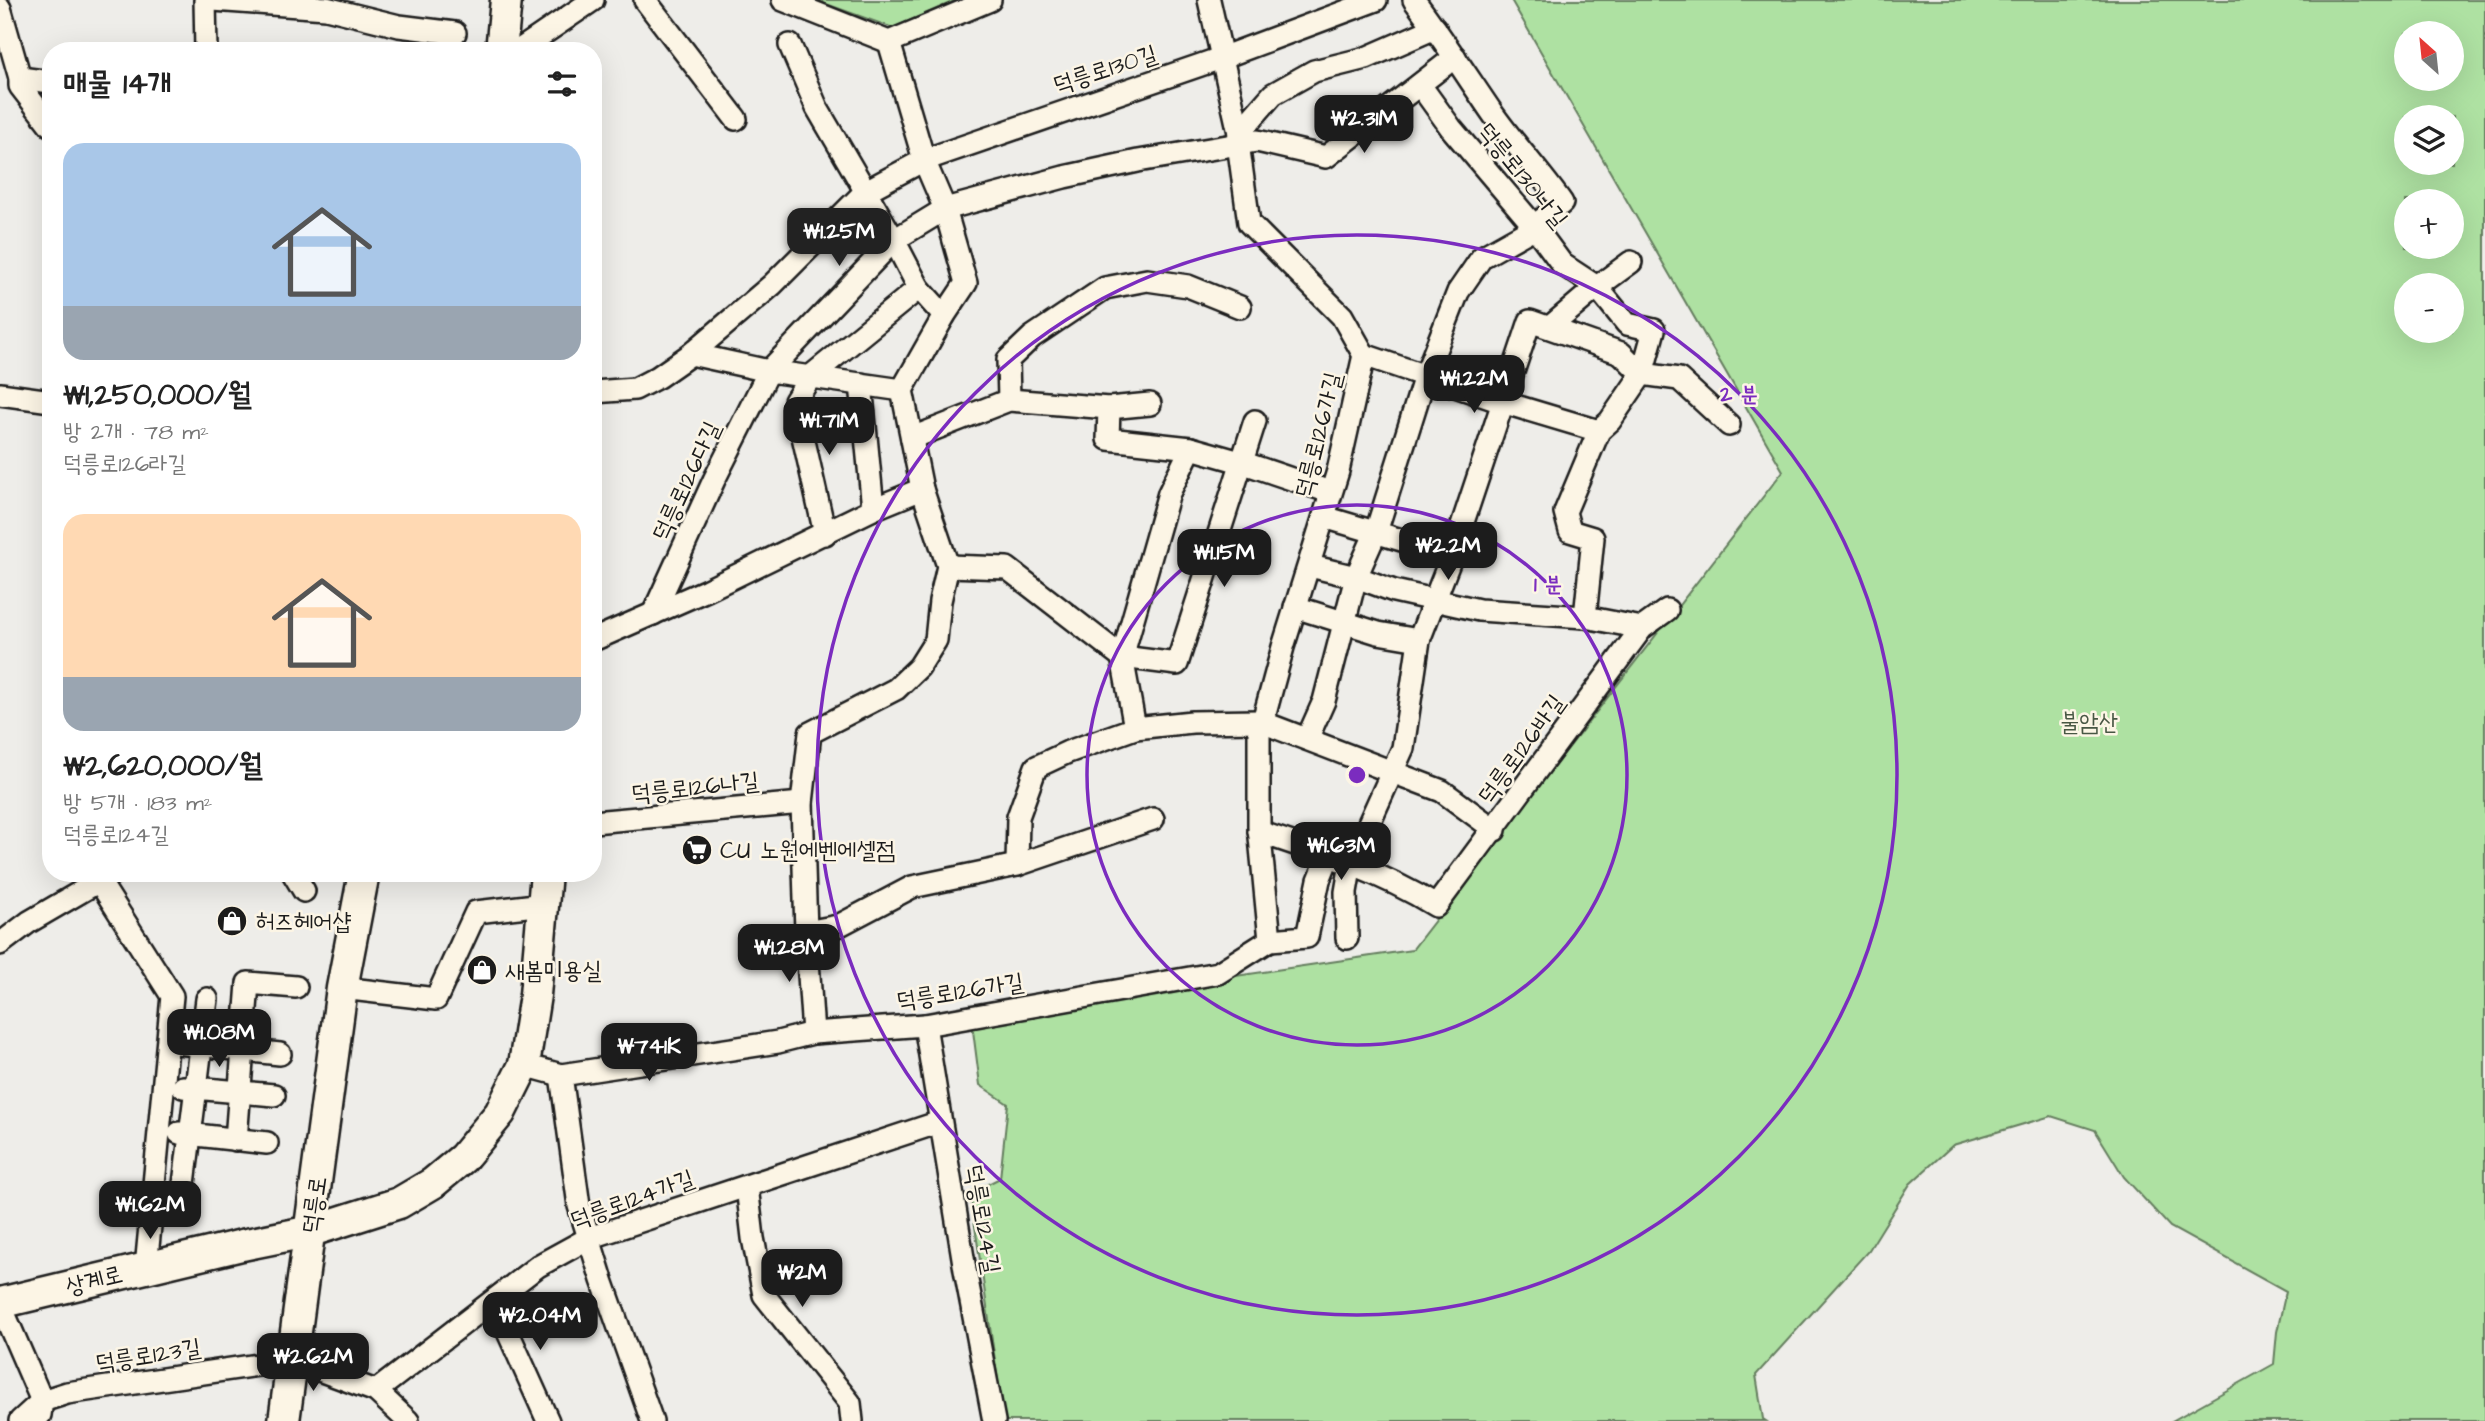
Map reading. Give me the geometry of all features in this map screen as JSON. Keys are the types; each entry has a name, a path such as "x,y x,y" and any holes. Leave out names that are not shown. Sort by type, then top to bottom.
{"main road":[{"path":"501,42 506,0"},
{"name":"덕릉로","path":"284,1421 342,988 362,882"},
{"name":"상계로","path":"0,1303 311,1231 399,1203 433,1183 463,1158 500,1113 524,1065 535,995 545,882"}],"street":[{"path":"205,0 206,42"},
{"path":"214,0 326,8 399,26 455,33"},
{"path":"531,42 593,0"},
{"path":"645,0 736,119"},
{"path":"783,0 889,42 990,0"},
{"path":"1209,0 1238,138 1249,223 1342,316 1364,355 1502,402 1599,431"},
{"name":"덕릉로130길","path":"602,392 635,389 691,354 772,285 866,191 924,160 1221,58 1376,0"},
{"name":"덕릉로130나길","path":"1413,0 1495,117 1537,168 1562,204 1534,226"},
{"path":"0,8 13,84 42,116"},
{"path":"1238,138 1273,94 1314,71 1366,58 1435,28"},
{"path":"813,1033 806,932 802,803 810,733 896,689 919,667 936,640 948,566 922,489 902,390 944,316 966,284 945,209 924,160 889,42"},
{"path":"790,45 817,108 919,288 944,316"},
{"path":"945,209 1064,177 1238,138 1326,157 1455,57"},
{"path":"13,84 42,82"},
{"name":"덕릉로130나길","path":"1420,85 1451,128 1534,226 1562,264 1597,288 1627,324 1654,330 1642,374"},
{"name":"덕릉로126다길","path":"653,614 713,480 769,371 894,240 945,209"},
{"path":"1307,739 1324,701 1356,577 1377,532 1425,376 1458,292 1482,257 1534,226"},
{"path":"1550,327 1631,262"},
{"path":"1009,400 1009,360 1032,337 1104,288 1147,280 1188,286 1240,307"},
{"path":"825,534 795,401 811,376 919,288"},
{"path":"1347,938 1346,892 1351,863 1403,748 1419,640 1452,555 1530,321 1621,353 1642,374 1679,379 1728,425"},
{"path":"691,354 769,371 902,390"},
{"name":"덕릉로126가길","path":"1270,940 1259,832 1259,721 1263,721 1295,607 1338,471 1364,355"},
{"path":"1585,617 1593,538 1570,531 1565,512 1599,431 1610,421 1642,374"},
{"path":"862,384 873,509"},
{"path":"0,394 42,400"},
{"path":"912,438 1009,400 1109,408 1150,404"},
{"path":"1109,408 1108,439 1191,448 1330,492"},
{"path":"948,566 1007,568 1122,657 1177,664 1244,463 1255,421"},
{"path":"1135,729 1122,657 1169,493 1191,448"},
{"path":"602,636 825,534 873,509 922,489"},
{"path":"1324,517 1452,555"},
{"path":"1310,566 1356,577 1394,591 1479,610 1585,617 1642,628"},
{"path":"1295,607 1378,633 1419,640"},
{"name":"덕릉로126바길","path":"1259,721 1442,791 1495,830 1642,628 1667,610"},
{"path":"1017,865 1018,817 1036,767 1068,752 1135,729 1192,722 1259,721"},
{"name":"덕릉로126나길","path":"602,821 802,803"},
{"path":"806,932 838,926 912,887 1017,865 1153,819"},
{"path":"1259,832 1351,863 1436,906 1495,830"},
{"name":"덕릉로126가길","path":"524,1065 561,1075 778,1042 813,1033 925,1026 1218,973 1270,940 1307,937 1319,880 1329,855"},
{"path":"1,942 29,922 97,882"},
{"path":"109,882 172,996 146,1268"},
{"path":"342,988 436,999 476,912 544,904"},
{"path":"236,1140 248,983 296,988"},
{"path":"183,1192 207,999"},
{"name":"덕릉로124길","path":"925,1026 993,1421"},
{"path":"167,1042 280,1054"},
{"path":"561,1075 579,1206 652,1421"},
{"path":"163,1085 274,1095"},
{"name":"덕릉로124가길","path":"376,1391 538,1266 589,1238 940,1122"},
{"path":"159,1130 267,1143"},
{"path":"747,1186 764,1295 850,1403 852,1421"},
{"path":"494,1301 548,1421"},
{"path":"0,1303 41,1411"},
{"path":"292,1360 376,1391 408,1421"},
{"name":"덕릉로123길","path":"20,1421 41,1411 67,1393 292,1360"}],"green space":[{"path":"815,0 957,0 893,28"},
{"name":"불암산","path":"1511,0 2485,0 2485,1421 2172,1421 2274,1364 2277,1332 2286,1291 2170,1227 2124,1177 2095,1130 2051,1116 1953,1145 1910,1184 1869,1250 1756,1375 1763,1419 1766,1421 1004,1421 970,1193 1000,1178 1008,1104 980,1085 971,1015 1412,950 1783,471"}],"place":[{"name":"CU 노원에벤에셀점","path":"697,850"},
{"name":"허즈헤어샵","path":"232,921"},
{"name":"새봄미용실","path":"482,970"}]}
